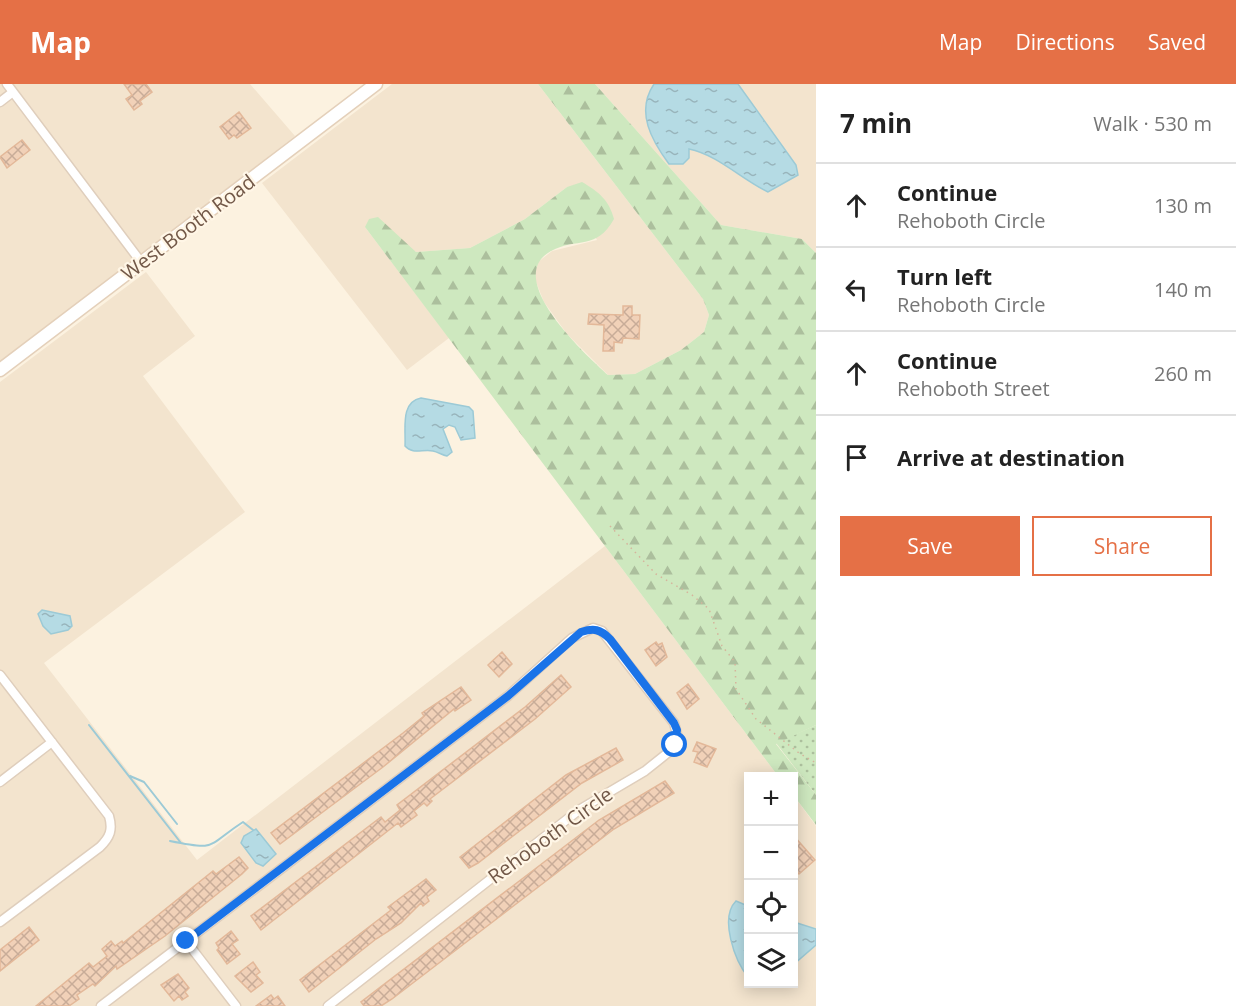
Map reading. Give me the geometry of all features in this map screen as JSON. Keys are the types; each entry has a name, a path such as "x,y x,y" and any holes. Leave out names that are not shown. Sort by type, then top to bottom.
{"street":[{"path":"7,84 141,262"},
{"name":"West Booth Road","path":"0,370 376,84"},
{"path":"0,102 13,92"},
{"name":"Rehoboth Circle","path":"186,941 512,693 572,638 593,628 602,631 674,723 678,738 670,752 645,771 579,810 328,1006"},
{"path":"0,675 109,816 111,832 100,847 0,922"},
{"path":"0,782 52,742"},
{"path":"101,1006 186,941 236,1006"}],"path":[{"path":"610,526 656,574 692,595 709,609 722,646 735,662 736,689 756,718 799,753 816,762"}],"shaded area":[{"path":"0,84 250,84 295,136 0,363"},
{"path":"392,84 538,84 703,299 709,315 704,332 681,350 635,374 608,375 567,334 544,302 534,277 538,262 552,251 597,240 567,187 525,219 470,248 416,252 365,227 449,338 407,370 262,183"},
{"path":"595,84 816,84 816,253 802,239 721,225"},
{"path":"146,272 195,336 143,376 245,512 44,663 197,860 605,546 775,772 744,772 744,988 798,988 798,801 816,826 816,1006 0,1006 0,382"}],"green space":[{"path":"538,84 595,84 721,225 802,239 816,253 816,725 776,744 798,772 775,772 365,227 369,219 378,217 416,252 470,248 525,219 567,187 582,182 602,197 614,219 600,236 551,251 538,263 536,279 541,297 552,315 582,351 608,375 635,374 681,350 704,332 709,315 703,299"},
{"path":"816,725 816,795 776,743"},
{"path":"798,772 816,795 816,825 798,801"}],"water":[{"path":"654,84 738,84 796,165 798,175 768,192 700,152 689,149 689,158 683,164 669,164 652,136 646,116 648,95"},
{"path":"421,398 469,407 473,411 475,438 461,440 455,427 449,425 443,429 452,452 447,456 433,451 408,449 405,446 407,410 414,401"},
{"path":"42,610 70,616 72,626 68,630 51,634 43,626 38,614"},
{"path":"256,829 276,854 263,866 256,863 241,843 244,836"},
{"path":"736,901 744,904 744,971 731,939 729,918 731,908"},
{"path":"798,923 816,929 816,945 798,961"}],"building":[{"path":"124,84 146,84 152,92 140,101 142,104 134,110 126,99 132,95"},
{"path":"239,112 251,128 237,138 234,135 229,139 220,127"},
{"path":"22,140 30,150 7,168 0,157"},
{"path":"623,306 632,306 632,315 640,315 639,339 623,338 622,343 614,342 614,351 603,351 604,325 588,324 589,314 623,315"},
{"path":"656,642 658,645 662,643 667,657 656,666 645,650"},
{"path":"502,652 512,664 499,677 488,665"},
{"path":"561,675 571,687 535,719 430,799 432,801 427,806 424,803 414,811 417,815 401,827 398,823 261,930 251,916 381,817 385,822 400,810 397,805 525,707"},
{"path":"688,684 699,699 687,709 677,693"},
{"path":"461,687 471,700 455,711 454,709 383,767 280,844 271,833 403,733 424,716 422,713"},
{"path":"697,742 716,749 707,767 694,762 698,752 693,751"},
{"path":"616,748 623,760 582,783 478,863 469,868 460,857 566,775"},
{"path":"665,781 674,793 614,829 392,999 381,1006 364,1006 361,1002 599,820"},
{"path":"798,841 815,860 798,873"},
{"path":"239,857 248,868 165,936 117,969 116,966 95,986 93,984 77,995 79,999 69,1006 36,1006 89,963 93,967 107,956 102,949 111,941 115,946 122,941 123,943 213,871 216,874"},
{"path":"426,879 436,890 427,897 429,901 423,906 421,903 401,923 376,939 309,992 300,980 391,910 388,907"},
{"path":"29,927 39,940 0,971 0,950"},
{"path":"231,931 238,940 232,944 240,954 227,964 217,950 219,948 216,943"},
{"path":"253,962 260,972 256,975 263,983 251,992 235,976"},
{"path":"178,974 189,988 185,992 188,996 182,1000 179,996 174,1001 161,985"},
{"path":"271,995 274,999 278,996 285,1006 256,1006"}],"waterway":[{"path":"89,725 181,843"},
{"path":"130,776 144,782 177,824"},
{"path":"170,841 204,846 216,841 243,822 253,830"}],"route":[{"path":"186,941 508,696 581,632 593,628 602,631 610,639 674,723 678,738 675,745"}]}
